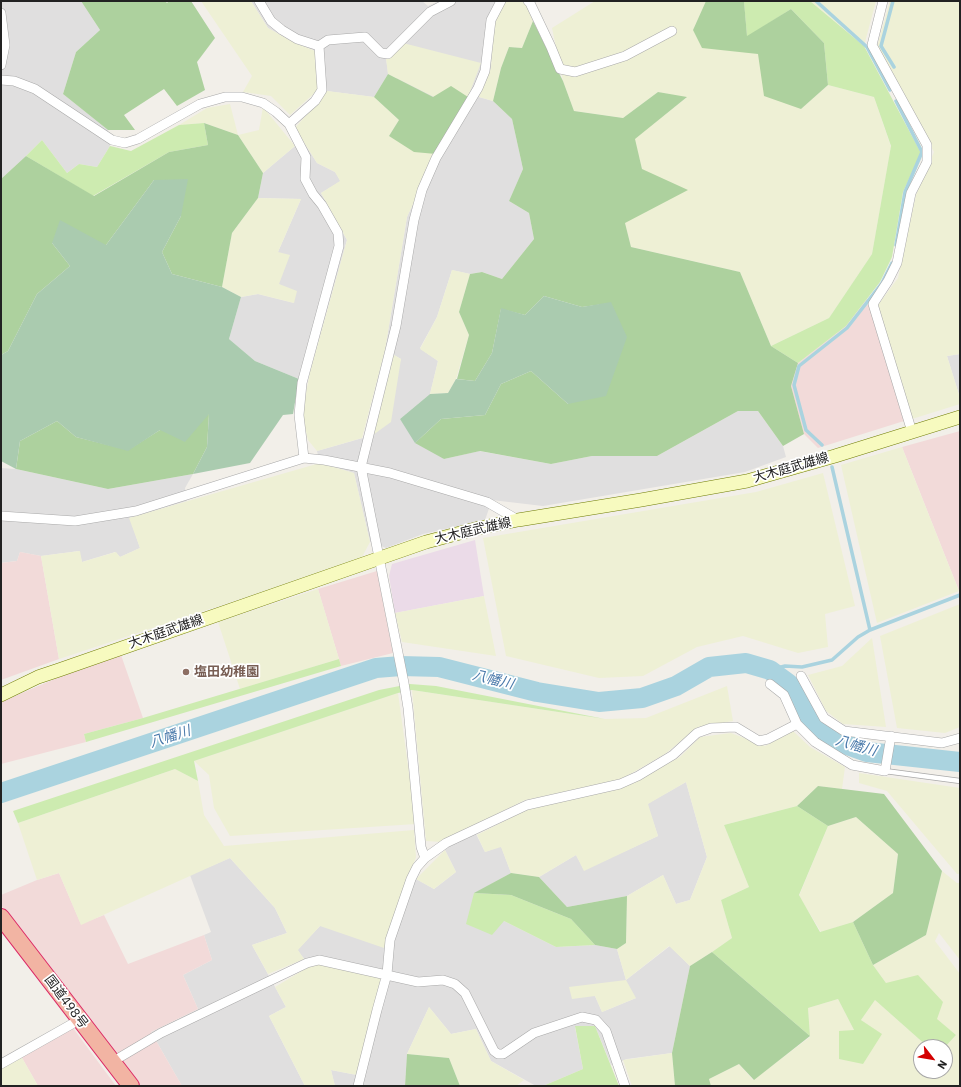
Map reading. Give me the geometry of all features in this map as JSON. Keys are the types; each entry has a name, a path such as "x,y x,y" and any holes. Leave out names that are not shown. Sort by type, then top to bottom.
{"highway":[{"name":"国道498号","path":"1,917 131,1086"}],"main road":[{"name":"大木庭武雄線","path":"1,695 38,677 426,542 479,528 518,520 747,481 835,456 960,417"}],"street":[{"path":"259,1 271,20 282,30 297,39 319,46"},
{"path":"319,46 328,40 365,37 381,53 388,54 430,12 451,1"},
{"path":"426,858 421,847 408,708 404,683 361,467 396,326 414,220 422,190 436,158 478,88 485,71 492,20 501,1"},
{"path":"528,1 551,47 560,69 575,72 625,56 672,31"},
{"path":"883,1 872,45 927,145 926,162 911,193 897,263 888,281 873,304 912,432"},
{"path":"1,13 5,45 1,65"},
{"path":"289,124 315,101 322,90 319,46"},
{"path":"1,80 14,82 35,89 112,140 125,143 138,139 200,104 225,97 242,97 263,103 289,124 306,158 305,178 313,194 322,205 338,234 339,246 302,383 299,414 304,458"},
{"path":"1,516 75,521 136,511 304,458 324,460 390,473 487,502 518,520"},
{"path":"800,676 824,718 844,731 942,743 960,738"},
{"path":"770,684 784,695 797,724 815,742 852,765 885,771 891,736"},
{"path":"358,1086 387,974 390,940 411,880 417,867 426,858 446,843 527,805 620,784 638,776 673,755 697,733 711,728 736,727 759,741 768,739 797,724"},
{"path":"112,1062 161,1033 307,963 319,960 418,982 443,980 455,984 465,993 494,1051 498,1054 503,1054 534,1033 582,1017 596,1020 606,1031 625,1086"},
{"path":"1,1064 79,1020"}],"lane":[{"path":"885,771 960,781"}],"shaded area":[{"path":"1,1 81,1 100,30 76,52 63,94 108,130 110,146 97,167 79,164 67,173 42,140 1,179"},
{"path":"251,1 422,1 428,6 439,1 505,1 494,21 491,69 479,97 493,101 512,119 523,169 509,201 529,213 534,239 502,279 482,272 470,274 452,270 437,317 420,348 438,361 430,394 400,419 444,459 479,451 551,464 592,456 657,456 738,411 758,411 783,446 786,457 745,472 543,506 492,500 485,520 423,534 386,548 370,542 354,473 320,463 317,451 373,435 401,359 385,350 407,217 436,154 386,58 388,74 374,97 318,90 315,51 293,42 268,28"},
{"path":"305,144 317,163 335,172 341,181 321,193 347,240 310,372 299,379 255,361 229,339 241,297 258,294 294,303 279,284 278,252 301,199 258,198 263,173 295,146"},
{"path":"867,299 904,421 818,448 804,434 791,386 798,363 846,326"},
{"path":"960,354 960,398 947,356"},
{"path":"960,431 960,591 959,591 902,447"},
{"path":"1,468 16,469 108,489 193,474 185,488 187,501 130,518 140,548 120,557 115,552 82,562 79,551 41,556 20,552 17,561 1,563"},
{"path":"475,540 484,596 395,613 389,576 392,564"},
{"path":"20,552 41,556 59,659 1,680 1,563 17,561"},
{"path":"377,571 393,653 341,666 318,589"},
{"path":"121,655 143,718 84,734 86,742 1,764 1,702 64,675"},
{"path":"686,782 707,857 690,900 676,904 663,875 627,896 567,907 539,877 576,855 584,870 658,836 647,804"},
{"path":"472,826 485,852 501,846 511,873 475,893 504,921 556,947 595,945 617,949 626,980 670,946 690,966 672,1053 627,1059 611,1065 595,1026 575,1027 583,1069 543,1086 536,1086 491,1061 476,1029 451,1034 429,1007 407,1054 405,1086 335,1086 331,1070 357,1075 310,966 297,950 320,926 409,875 434,889 456,872 441,842","holes":["595,996 636,998 602,1012"]},
{"path":"230,858 275,908 287,933 252,945 286,1007 269,1016 305,1086 182,1086 151,1032 198,1009 183,975 212,960 204,935 211,932 190,875"},
{"path":"59,873 81,924 104,915 128,964 204,935 212,960 183,975 198,1009 151,1032 182,1086 138,1086 1,905 1,895 37,880"},
{"path":"73,1028 116,1086 38,1086 21,1056"}],"green space":[{"path":"81,1 165,1 167,3 169,1 191,1 215,38 197,62 205,90 177,106 164,89 124,115 135,130 108,130 63,94 76,52 100,30"},
{"path":"201,1 251,1 268,28 293,42 315,51 318,90 290,115 271,96 243,92 252,76"},
{"path":"505,1 521,1 526,4 533,21 522,48 509,47 501,68 493,101 479,97 491,68 494,21"},
{"path":"595,1 706,1 693,30 758,54 801,109 828,85 874,97 891,147 872,254 829,318 771,346 740,272 631,247 625,223 642,169 634,139 686,98 658,92 623,118 574,111 563,81 552,28"},
{"path":"706,1 744,1 747,36 791,9 824,43 828,85 801,109 764,96 758,54 702,48 693,30"},
{"path":"744,1 810,1 864,46 921,153 903,192 892,257 880,282 846,326 798,363 771,346 829,318 872,254 891,146 874,97 828,85 824,43 791,9 747,37"},
{"path":"810,1 876,1 864,46"},
{"path":"890,1 960,1 960,354 947,356 960,398 960,404 912,419 878,305 898,278 916,195 934,152 877,47"},
{"path":"533,21 563,81 574,111 623,118 658,92 687,97 635,139 642,169 688,190 625,223 631,247 740,272 771,346 798,363 791,386 804,434 783,446 758,411 738,411 657,456 592,456 551,464 480,451 444,459 415,443 441,419 485,415 501,384 531,371 568,404 611,303 582,307 544,296 525,315 501,309 492,353 475,381 457,379 469,335 459,312 470,274 482,272 502,279 534,239 529,213 509,201 523,169 512,119 493,101 501,68 509,47 522,48"},
{"path":"403,43 481,63 468,97 434,97 388,74 386,58"},
{"path":"388,74 433,97 451,86 468,97 436,154 414,152 389,136 399,120 374,97"},
{"path":"327,91 374,97 399,120 389,136 436,154 407,217 385,350 362,438 317,451 308,440 302,415 310,372 347,240 321,193 340,181 335,172 317,163 295,128"},
{"path":"230,104 238,135 204,123 179,125 207,108"},
{"path":"263,107 295,146 263,173 238,135 259,130"},
{"path":"204,123 208,145 169,152 93,196 26,156 42,140 67,173 79,164 97,167 110,146 131,151 179,125"},
{"path":"204,123 238,135 263,173 258,198 232,233 222,287 172,274 162,252 181,216 154,180 106,245 52,243 70,266 37,294 8,351 1,355 1,179 26,156 94,196 169,152 208,145"},
{"path":"188,179 181,216 162,252 172,274 222,287 241,297 229,339 255,361 299,379 293,414 283,415 250,463 193,474 207,447 209,414 185,442 160,430 128,451 76,437 57,421 20,441 16,469 1,461 1,355 8,351 37,294 70,266 52,243 60,220 106,245 154,180"},
{"path":"258,198 301,199 278,252 290,255 279,284 297,291 294,303 258,294 241,297 222,287 232,233"},
{"path":"452,270 470,274 459,312 469,335 456,379 448,393 430,394 438,361 420,349 437,317"},
{"path":"544,296 582,307 611,302 627,337 606,396 568,404 531,371 501,384 485,415 441,419 415,443 400,419 430,394 448,393 456,379 475,381 492,353 501,308 525,315"},
{"path":"394,355 401,359 391,422 373,435"},
{"path":"209,414 207,447 193,474 108,489 16,469 20,441 57,421 76,437 128,450 160,430"},
{"path":"902,447 959,591 877,623 841,465"},
{"path":"320,463 354,473 370,542 361,559 59,659 41,556 80,551 82,562 116,552 120,557 140,548 129,518"},
{"path":"823,473 855,606 825,614 828,647 798,653 743,636 697,647 643,676 599,678 506,656 483,538 756,492"},
{"path":"318,589 339,659 240,689 218,622"},
{"path":"484,596 496,656 402,642 395,613"},
{"path":"960,604 960,727 945,733 897,728 880,636"},
{"path":"872,638 886,727 843,724 826,711 808,675 842,666"},
{"path":"339,659 341,666 86,742 84,734 143,718"},
{"path":"410,684 436,686 605,719 412,690 398,693 194,761 198,781 175,769 18,823 13,811 379,690"},
{"path":"727,686 733,721 698,727 665,754 620,780 525,800 441,842 426,841 412,690 605,719 646,718"},
{"path":"398,693 416,824 230,836 214,808 209,775 194,761"},
{"path":"793,731 810,747 845,767 842,789 818,786 797,806 724,825 749,887 721,900 732,938 690,966 669,946 626,980 617,949 626,943 627,896 663,875 676,904 690,900 707,857 686,782 648,804 658,836 584,871 576,855 539,877 511,873 501,847 485,852 477,835 530,808 623,787 680,757 700,737 731,733 765,746"},
{"path":"175,769 198,781 204,815 224,846 414,830 416,857 384,948 320,926 298,950 304,959 268,974 252,945 287,933 275,908 230,858 81,925 59,873 37,880 18,823"},
{"path":"859,773 960,788 960,874 957,874 887,791 859,783"},
{"path":"818,786 884,794 942,871 926,935 873,965 853,922 893,893 898,854 856,817 828,826 797,806"},
{"path":"797,806 828,826 799,895 820,932 853,922 873,965 886,983 918,975 943,1002 937,1019 956,1035 952,1039 919,1039 875,1000 861,1020 882,1034 863,1064 839,1059 839,1031 854,1030 838,999 808,1008 810,1036 712,952 732,938 721,900 749,887 724,825"},
{"path":"856,817 898,854 893,893 853,922 821,932 799,896 828,826"},
{"path":"445,850 456,872 434,889 416,879"},
{"path":"942,871 957,883 960,883 960,960 939,933 935,941 960,974 960,1086 711,1086 709,1079 739,1064 753,1080 810,1037 808,1008 838,999 854,1030 882,1035 861,1020 875,1000 919,1039 913,1039 913,1079 953,1079 952,1039 956,1035 886,983 873,965 926,935"},
{"path":"511,873 539,877 567,907 627,896 626,943 617,949 595,945 571,919 511,895 474,893"},
{"path":"474,893 511,895 571,919 595,945 556,947 504,921 492,935 466,924"},
{"path":"712,952 810,1036 754,1080 739,1064 709,1079 711,1086 675,1086 672,1053 690,966"},
{"path":"322,964 383,976 357,1075 331,1070 335,1086 305,1086 269,1016 286,1007 275,987 310,966"},
{"path":"626,980 636,998 602,1012 595,996 572,999 569,987"},
{"path":"429,1007 451,1034 476,1029 491,1061 524,1080 516,1086 460,1086 449,1058 407,1054"},
{"path":"575,1026 595,1026 619,1086 543,1086 583,1069"},
{"path":"672,1053 675,1086 632,1086 623,1060"},
{"path":"407,1054 449,1058 460,1086 405,1086"},
{"path":"21,1056 38,1086 1,1086 1,1067"}],"waterway":[{"path":"816,1 867,47 890,90"},
{"path":"893,1 881,46 894,67"},
{"path":"896,101 922,152 905,192 896,245"},
{"path":"822,445 806,430 794,385 799,366 847,328 882,283 892,263"},
{"path":"832,467 870,630"},
{"path":"770,670 785,666 802,667 832,660 858,637 870,630 960,595"},
{"name":"八幡川","path":"1,793 376,668 401,666 439,667 537,692 599,702 642,698 676,686 709,667 746,663 770,670 789,684 813,722 828,738 867,752 960,762"}],"place":[{"name":"塩田幼稚園","path":"186,672"}]}
